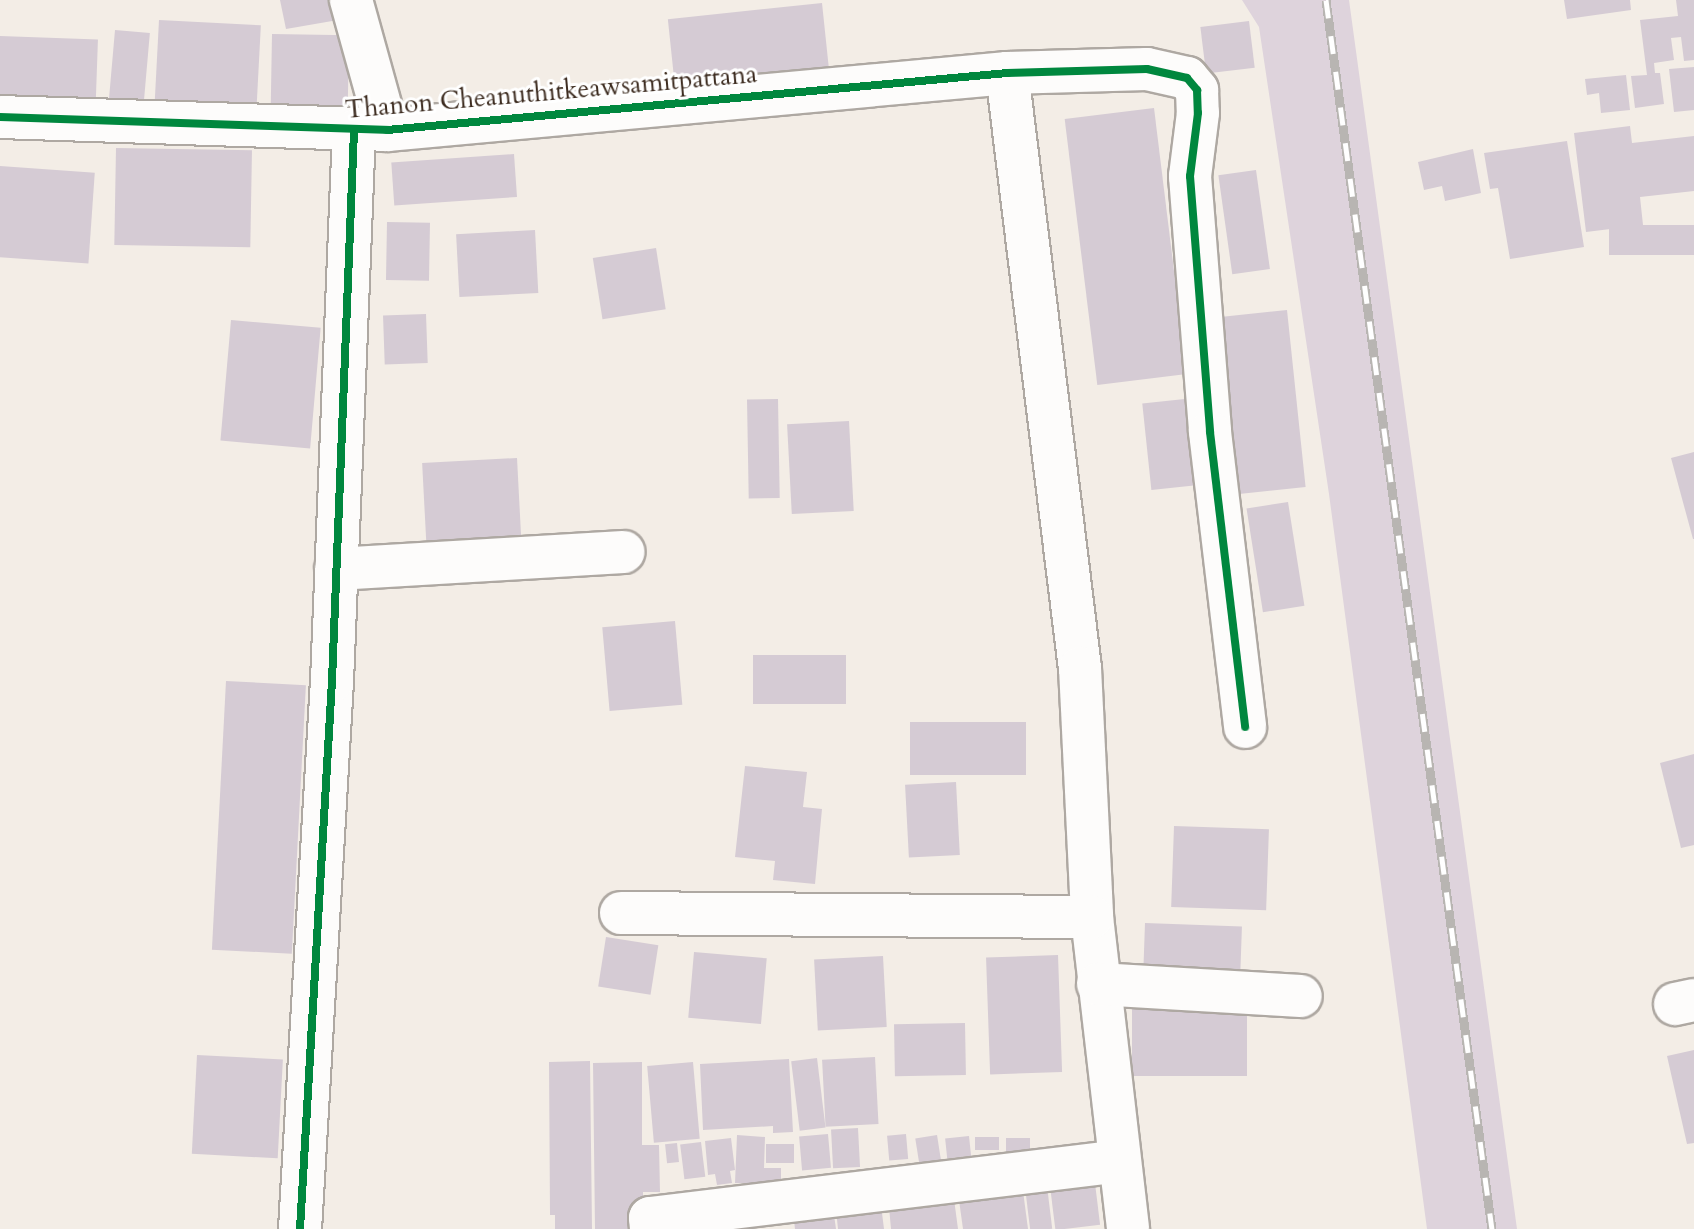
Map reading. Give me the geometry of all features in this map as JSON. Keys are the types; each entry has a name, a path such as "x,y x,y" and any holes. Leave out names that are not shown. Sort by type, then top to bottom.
{"street":[{"path":"300,1229 336,569 370,130 351,0"},
{"name":"Thanon Cheanuthitkeawsamitpattana","path":"0,117 370,130 1007,73 1147,69 1187,78 1197,90 1198,113 1190,176 1194,252 1210,432 1245,727"},
{"path":"1007,73 1080,668 1092,917 1128,1229"},
{"path":"336,569 623,552"},
{"path":"621,913 1092,917"},
{"path":"1098,984 1301,996"},
{"path":"651,1229 650,1218 1118,1161"}],"shaded area":[{"path":"1242,0 1349,0 1517,1229 1427,1229 1329,494 1259,27"}],"building":[{"path":"280,0 334,0 338,20 286,29"},
{"path":"1564,0 1630,0 1631,10 1567,19"},
{"path":"1676,0 1694,0 1694,60 1684,61 1681,37 1671,38 1674,60 1654,63 1655,73 1660,73 1664,104 1635,108 1631,76 1647,75 1640,20 1678,16"},
{"path":"822,3 829,74 675,90 668,19"},
{"path":"159,20 261,25 256,109 155,104"},
{"path":"1249,21 1255,68 1206,74 1200,27"},
{"path":"115,30 150,33 143,114 108,111"},
{"path":"272,34 349,35 348,110 271,109"},
{"path":"0,36 98,39 96,105 0,102"},
{"path":"1694,67 1694,110 1674,112 1669,69"},
{"path":"1626,75 1630,110 1601,113 1599,93 1587,95 1585,79"},
{"path":"1154,108 1187,374 1097,385 1065,119"},
{"path":"1630,126 1632,143 1694,136 1694,191 1640,197 1643,225 1586,232 1574,133"},
{"path":"1567,141 1584,247 1510,259 1498,188 1490,189 1484,153"},
{"path":"116,148 252,150 250,247 114,245"},
{"path":"1473,149 1481,193 1445,201 1442,186 1424,190 1418,162"},
{"path":"514,154 517,197 394,205 391,163"},
{"path":"0,166 95,173 88,263 0,257"},
{"path":"1256,170 1270,269 1232,274 1218,175"},
{"path":"387,222 430,223 429,281 386,280"},
{"path":"1609,225 1694,225 1694,255 1609,255"},
{"path":"535,230 538,293 459,297 456,234"},
{"path":"656,248 666,309 602,319 593,258"},
{"path":"1287,310 1306,487 1239,494 1220,317"},
{"path":"426,314 428,363 385,364 383,316"},
{"path":"231,320 321,328 310,448 220,441"},
{"path":"1194,398 1203,485 1151,490 1142,403"},
{"path":"778,399 780,498 749,499 747,400"},
{"path":"849,421 854,511 792,514 787,424"},
{"path":"1694,452 1694,539 1693,539 1671,458"},
{"path":"517,458 521,543 427,548 422,463"},
{"path":"1288,502 1304,606 1263,612 1247,509"},
{"path":"675,621 682,705 610,711 602,627"},
{"path":"753,655 846,655 846,704 753,704"},
{"path":"226,681 306,685 292,954 212,950"},
{"path":"910,722 1026,722 1026,775 910,775"},
{"path":"1694,754 1694,845 1681,848 1660,763"},
{"path":"745,766 807,772 803,807 822,809 815,884 773,880 775,861 735,857"},
{"path":"956,782 960,855 909,858 905,785"},
{"path":"1174,826 1269,829 1266,910 1171,907"},
{"path":"1145,923 1242,926 1240,977 1143,974"},
{"path":"606,937 658,945 651,995 598,986"},
{"path":"694,952 767,958 761,1024 688,1018"},
{"path":"1058,955 1062,1072 990,1074 986,958"},
{"path":"883,956 887,1027 818,1031 814,960"},
{"path":"1132,1004 1247,1004 1247,1076 1132,1076"},
{"path":"965,1023 966,1075 895,1076 894,1024"},
{"path":"1694,1050 1694,1143 1687,1144 1667,1056"},
{"path":"197,1055 283,1060 278,1158 192,1154"},
{"path":"875,1057 879,1124 826,1127 822,1060"},
{"path":"817,1058 826,1127 800,1131 791,1061"},
{"path":"789,1059 793,1132 773,1133 773,1126 703,1130 700,1064"},
{"path":"590,1061 592,1229 555,1229 555,1215 550,1215 549,1062"},
{"path":"642,1062 642,1145 659,1145 660,1192 643,1192 643,1229 595,1229 593,1063"},
{"path":"693,1062 700,1139 654,1143 647,1066"},
{"path":"858,1128 860,1167 833,1168 831,1129"},
{"path":"828,1134 831,1168 802,1170 799,1137"},
{"path":"906,1134 908,1159 889,1161 887,1136"},
{"path":"737,1135 765,1137 764,1168 781,1168 781,1185 735,1183"},
{"path":"937,1135 941,1161 919,1164 915,1138"},
{"path":"969,1136 971,1156 947,1158 945,1139"},
{"path":"975,1137 999,1137 999,1150 975,1150"},
{"path":"731,1138 735,1170 730,1171 732,1183 717,1185 715,1174 708,1175 705,1141"},
{"path":"1006,1138 1030,1138 1030,1152 1006,1152"},
{"path":"701,1142 705,1177 684,1179 680,1145"},
{"path":"677,1143 679,1162 667,1163 665,1144"},
{"path":"766,1144 794,1144 794,1163 766,1163"},
{"path":"1094,1175 1100,1225 1055,1229 1049,1180"},
{"path":"1047,1186 1052,1229 1030,1229 1025,1189"},
{"path":"1023,1191 1028,1229 963,1229 959,1200"},
{"path":"954,1199 958,1229 891,1229 889,1207"},
{"path":"881,1205 884,1229 838,1229 836,1210"},
{"path":"834,1215 836,1229 795,1229 794,1220"}],"railway":[{"path":"1326,0 1492,1229"}],"cycle path":[{"path":"0,117 387,130 1007,73 1147,69 1187,78 1197,90 1198,113 1190,176 1210,432 1245,727"},
{"path":"300,1229 332,681 354,130"}]}
